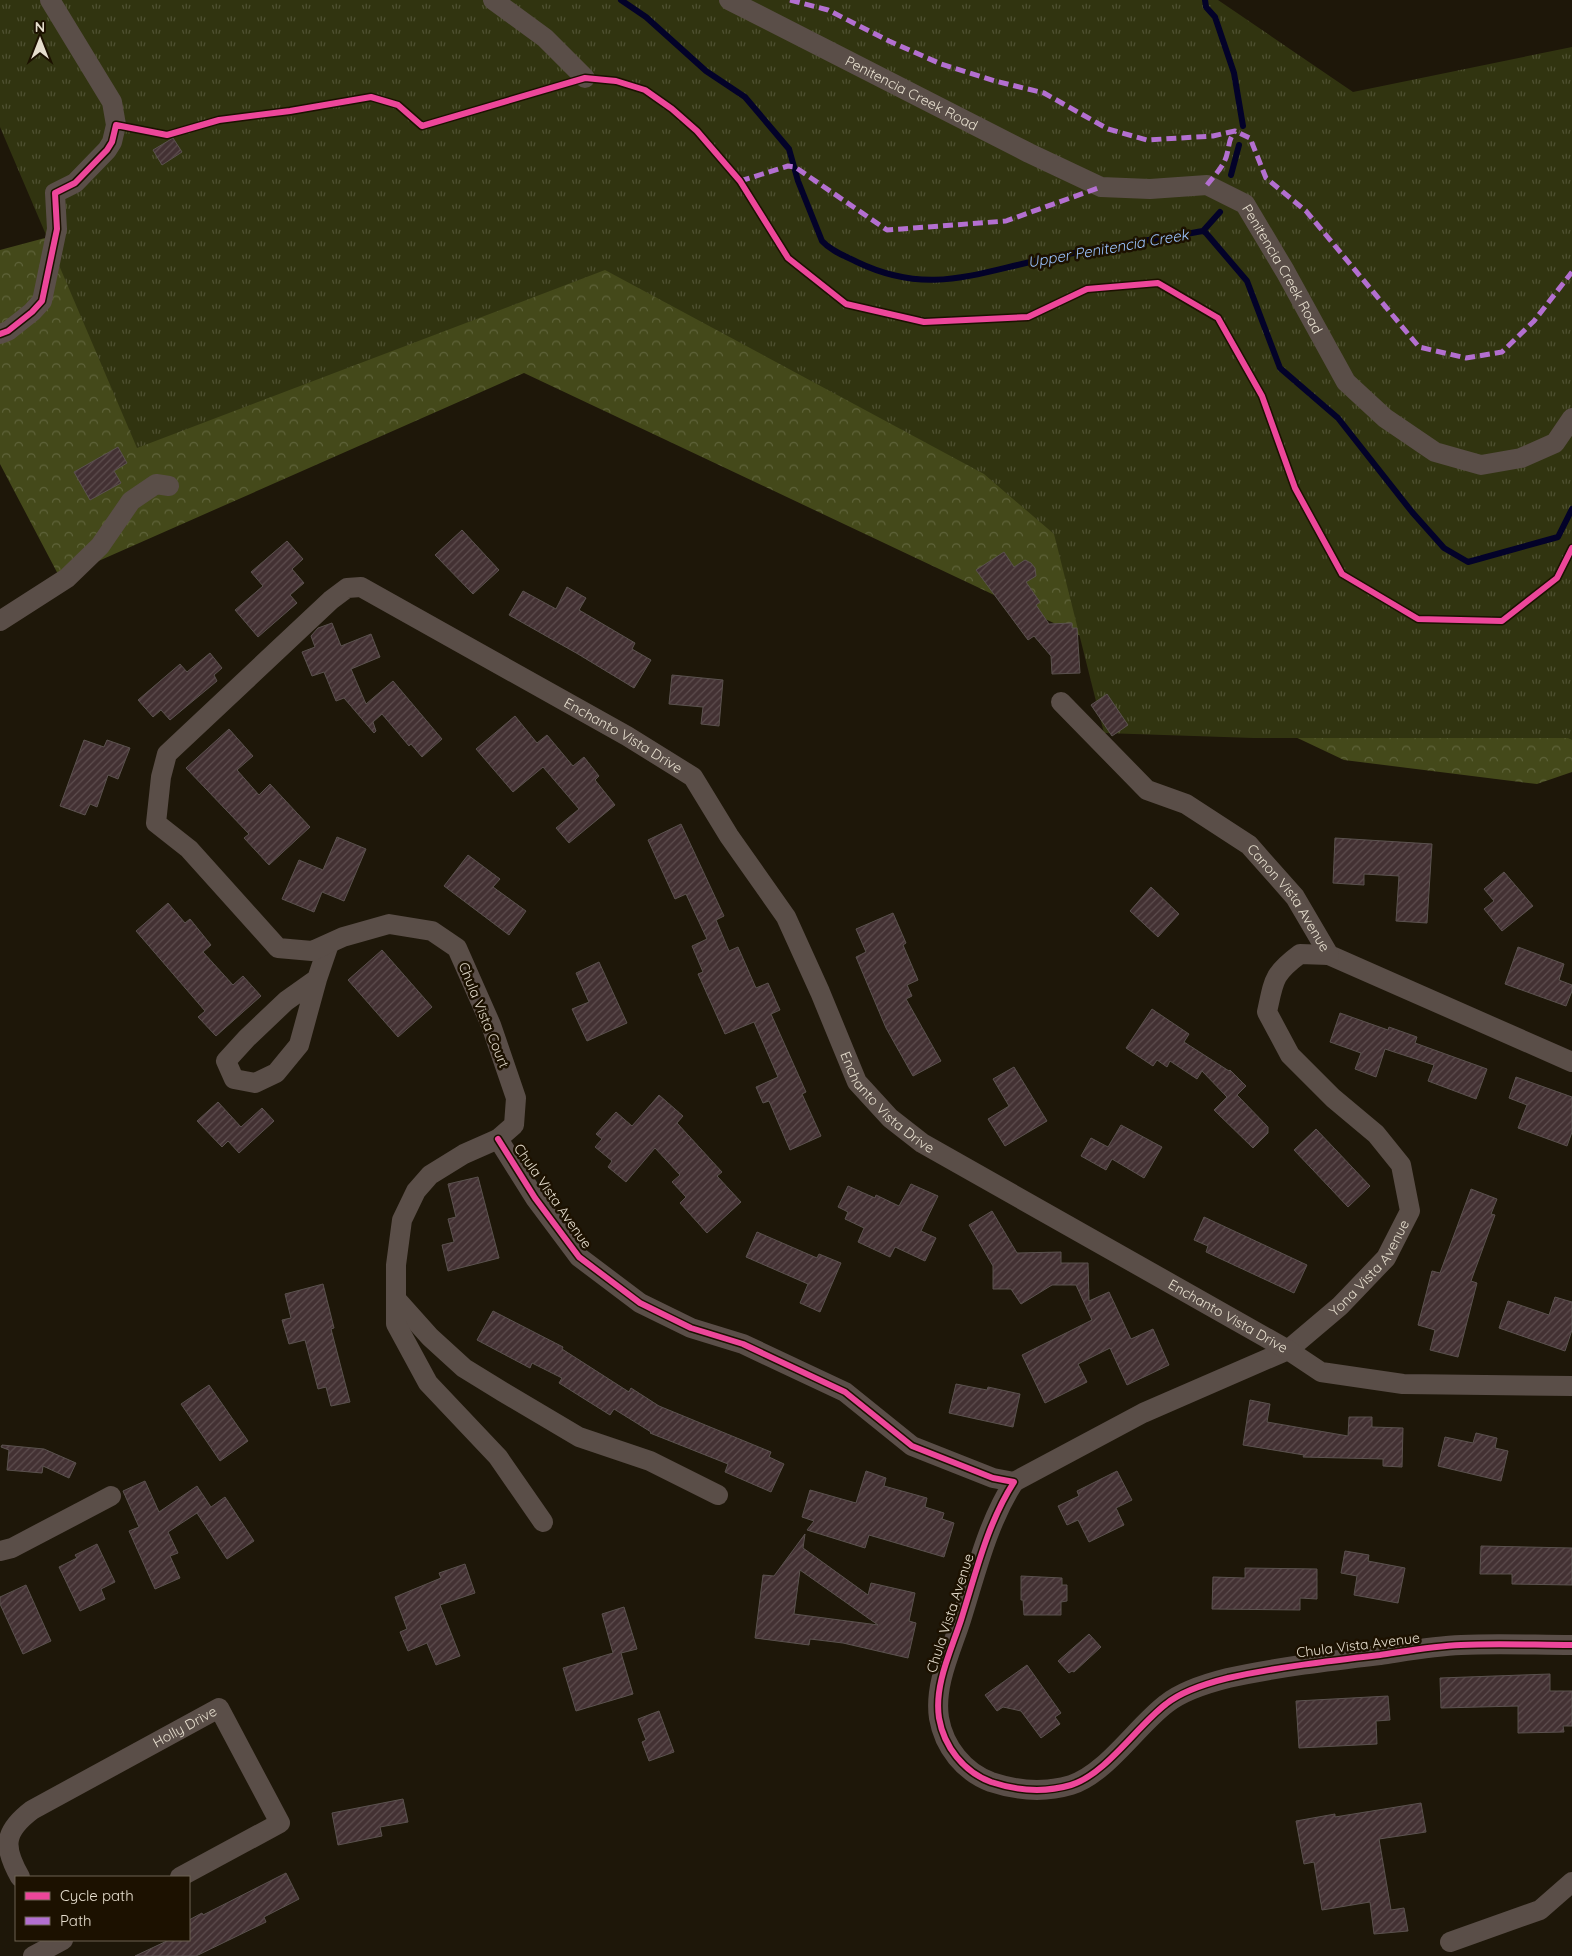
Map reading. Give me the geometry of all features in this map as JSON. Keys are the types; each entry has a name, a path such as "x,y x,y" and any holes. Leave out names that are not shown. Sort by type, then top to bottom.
{"street":[{"path":"0,334 14,326 42,301 57,229 55,193 75,183 108,150 116,125 112,102 50,0"},
{"path":"493,0 545,38 586,78"},
{"name":"Penitencia Creek Road","path":"729,0 1029,154 1101,187 1150,189 1207,185 1245,204 1285,271 1346,382 1385,418 1435,452 1481,465 1521,458 1556,443 1572,418"},
{"path":"0,621 67,578 100,546 130,501 156,484 169,486"},
{"name":"Chula Vista Court","path":"361,587 347,588 331,600 167,754 161,777 156,823 190,849 278,948 312,951 343,937 389,924 432,931 457,948 491,1025 516,1098 514,1125 498,1139"},
{"name":"Enchanto Vista Drive","path":"361,587 627,736 693,777 729,836 786,917 820,992 857,1082 890,1118 922,1143 1288,1350 1321,1372 1402,1384 1572,1386"},
{"name":"Canon Vista Avenue","path":"1061,702 1147,790 1186,804 1249,845 1295,897 1329,956 1572,1062"},
{"path":"317,979 286,1001 226,1060 234,1079 254,1083 276,1073 299,1045 317,979 329,944"},
{"name":"Yona Vista Avenue","path":"1014,1482 1143,1413 1288,1350 1340,1306 1386,1258 1410,1211 1402,1165 1376,1134 1333,1098 1290,1055 1267,1012 1274,980 1283,967 1300,954 1329,956"},
{"name":"Chula Vista Avenue","path":"543,1522 498,1457 428,1383 396,1324 396,1265 402,1220 416,1190 430,1175 464,1154 498,1139 536,1198 579,1257 640,1303 691,1328 743,1344 845,1392 912,1446 992,1478 1014,1482 1001,1502 988,1532 943,1674 939,1699 939,1719 948,1744 962,1765 980,1778 1009,1788 1042,1791 1074,1784 1098,1770 1167,1703 1183,1694 1226,1678 1308,1663 1460,1645 1572,1645"},
{"path":"396,1299 430,1337 464,1368 503,1392 579,1437 650,1461 718,1495"},
{"path":"6,1550 112,1496"},
{"name":"Holly Drive","path":"19,1876 11,1862 8,1847 10,1833 19,1820 32,1810 219,1708 280,1823 182,1876"},
{"path":"1450,1942 1540,1910 1572,1882"},
{"path":"33,1956 57,1941"}],"green space":[{"path":"0,0 1218,0 1353,92 1572,47 1572,740 1568,738 1254,738 1104,733 1054,534 984,474 605,270 137,448 0,127"},
{"path":"493,118 1572,388 1572,772 1537,784 1344,760 524,373 60,578 0,464 0,250"}],"building":[{"path":"173,138 182,152 162,165 153,150"},
{"path":"118,447 127,463 114,471 121,483 90,500 74,472"},
{"path":"462,530 499,570 473,594 435,555"},
{"path":"287,541 303,559 292,569 304,583 290,595 297,603 258,637 235,610 263,586 251,572"},
{"path":"1004,552 1014,567 1025,560 1035,568 1036,576 1026,582 1040,602 1036,605 1049,624 1072,623 1072,628 1077,628 1080,673 1052,674 1051,656 1034,636 1028,640 976,570"},
{"path":"567,587 586,598 579,610 635,643 632,649 651,660 634,688 509,615 523,591 556,609"},
{"path":"332,623 341,646 371,634 380,657 351,669 366,704 393,681 442,739 422,757 411,744 409,746 382,714 373,722 376,731 374,733 344,698 336,701 324,672 312,676 302,652 315,647 311,636 318,628"},
{"path":"210,653 222,668 214,675 217,681 170,720 161,710 153,717 138,700 180,664 187,672"},
{"path":"672,675 723,680 719,726 701,724 703,707 669,704"},
{"path":"1107,694 1128,725 1112,736 1091,705"},
{"path":"515,716 537,743 547,735 573,766 584,757 599,776 595,780 615,805 569,843 556,828 579,809 543,767 513,792 476,749"},
{"path":"229,729 253,756 237,770 259,795 270,784 310,827 269,865 244,838 249,834 186,768"},
{"path":"84,740 104,747 107,740 130,748 118,779 108,775 97,807 90,804 85,815 60,806"},
{"path":"681,824 724,916 716,920 729,951 738,947 756,988 768,983 780,1010 771,1014 806,1092 802,1094 821,1136 790,1150 769,1101 763,1103 756,1087 778,1077 754,1022 725,1034 698,974 703,972 692,946 707,939 686,894 675,899 648,840"},
{"path":"337,837 366,849 344,901 322,892 314,912 282,899 299,860 323,870"},
{"path":"1335,838 1432,844 1427,923 1396,921 1399,876 1364,874 1364,885 1333,883"},
{"path":"468,855 500,879 493,887 526,911 509,935 444,886"},
{"path":"1504,872 1533,906 1502,931 1484,909 1494,901 1484,889"},
{"path":"1151,887 1179,914 1158,937 1130,911"},
{"path":"168,903 185,923 190,919 211,945 203,952 233,985 243,976 261,996 216,1036 198,1017 205,1011 136,931"},
{"path":"893,913 906,943 903,945 918,980 907,985 912,996 906,999 941,1061 913,1076 886,1028 856,957 866,952 856,929"},
{"path":"1518,947 1564,964 1559,980 1572,985 1572,991 1566,1006 1505,984"},
{"path":"382,950 432,1007 398,1037 348,980"},
{"path":"599,962 627,1023 587,1041 572,1009 589,1002 576,973"},
{"path":"1152,1009 1189,1034 1184,1042 1230,1070 1246,1086 1237,1095 1268,1127 1268,1133 1253,1148 1214,1110 1227,1097 1202,1071 1197,1079 1170,1061 1167,1067 1157,1060 1153,1066 1126,1048"},
{"path":"1340,1013 1388,1030 1389,1027 1417,1037 1415,1043 1487,1069 1476,1099 1428,1081 1434,1065 1385,1049 1376,1077 1355,1069 1361,1053 1330,1042"},
{"path":"1014,1067 1047,1121 1005,1146 988,1119 1009,1106 993,1079"},
{"path":"1516,1077 1572,1097 1572,1132 1567,1146 1518,1128 1527,1105 1509,1098"},
{"path":"659,1095 683,1116 677,1123 722,1172 717,1176 741,1202 707,1233 680,1203 686,1197 672,1182 680,1175 655,1148 626,1182 608,1167 612,1161 595,1147 602,1139 596,1134 616,1112 632,1126"},
{"path":"218,1102 241,1127 262,1108 274,1121 239,1153 228,1141 222,1147 197,1121"},
{"path":"1121,1125 1162,1147 1144,1178 1112,1159 1106,1170 1081,1156 1091,1138 1108,1147"},
{"path":"1316,1129 1370,1186 1348,1207 1294,1150"},
{"path":"478,1177 499,1258 448,1271 442,1245 454,1242 448,1219 456,1217 448,1184"},
{"path":"911,1184 938,1196 921,1231 936,1238 925,1261 895,1247 890,1257 858,1242 864,1228 845,1219 848,1212 838,1207 848,1186 875,1198 876,1195 899,1206"},
{"path":"1471,1189 1497,1199 1491,1214 1495,1215 1471,1281 1477,1283 1458,1357 1430,1350 1435,1330 1418,1325 1432,1271 1440,1273"},
{"path":"992,1211 1017,1253 1061,1252 1061,1263 1088,1263 1089,1301 1109,1292 1131,1339 1153,1329 1169,1365 1127,1385 1110,1348 1078,1364 1087,1382 1045,1403 1022,1355 1092,1320 1076,1285 1052,1285 1021,1304 1011,1289 993,1289 993,1266 969,1225"},
{"path":"1204,1217 1307,1265 1294,1293 1206,1252 1208,1246 1194,1240"},
{"path":"757,1232 817,1258 819,1254 841,1263 820,1312 800,1303 808,1284 746,1257"},
{"path":"323,1284 334,1328 331,1329 350,1402 331,1406 326,1387 318,1389 305,1340 289,1344 282,1320 291,1318 285,1294"},
{"path":"1555,1297 1572,1302 1572,1330 1565,1351 1499,1328 1508,1301 1549,1315"},
{"path":"493,1311 563,1347 562,1349 629,1392 631,1388 659,1406 771,1452 769,1457 784,1464 771,1492 725,1472 728,1464 650,1433 614,1409 610,1415 559,1383 562,1378 532,1363 530,1368 477,1340"},
{"path":"956,1384 987,1390 988,1387 1020,1394 1013,1427 949,1413"},
{"path":"209,1385 248,1441 220,1461 181,1404"},
{"path":"1250,1400 1270,1404 1267,1422 1348,1436 1349,1417 1372,1417 1372,1427 1403,1428 1402,1467 1383,1466 1383,1459 1303,1457 1304,1455 1243,1445"},
{"path":"1476,1433 1497,1438 1495,1448 1508,1451 1501,1481 1438,1466 1445,1437 1473,1443"},
{"path":"2,1445 44,1449 76,1463 69,1478 43,1466 42,1473 7,1470 9,1450 1,1447"},
{"path":"866,1471 886,1478 884,1486 927,1498 925,1507 944,1513 942,1519 954,1523 944,1557 869,1535 865,1548 807,1530 814,1521 802,1517 810,1490 856,1503"},
{"path":"1117,1471 1132,1500 1116,1508 1124,1525 1089,1542 1078,1520 1067,1525 1058,1506 1079,1496 1077,1491"},
{"path":"145,1481 159,1512 197,1486 211,1507 225,1497 254,1541 227,1559 197,1513 168,1532 178,1553 170,1556 180,1578 155,1589 129,1531 139,1527 123,1491"},
{"path":"805,1534 803,1548 868,1595 871,1583 915,1593 909,1621 916,1623 908,1658 843,1643 810,1639 809,1645 755,1638 763,1575 774,1576","holes":["800,1570 878,1625 794,1614"]},
{"path":"97,1544 115,1582 101,1589 105,1599 80,1611 59,1567 77,1558 75,1555"},
{"path":"1481,1546 1572,1548 1572,1585 1512,1584 1512,1574 1480,1574"},
{"path":"1345,1551 1369,1555 1368,1561 1405,1568 1398,1603 1354,1595 1357,1576 1341,1573"},
{"path":"465,1564 475,1593 440,1605 460,1656 436,1665 427,1643 408,1651 400,1632 407,1629 395,1597 441,1578 439,1573"},
{"path":"1245,1568 1317,1569 1317,1599 1300,1598 1300,1610 1212,1609 1213,1577 1245,1578"},
{"path":"1021,1576 1062,1578 1062,1585 1067,1585 1067,1601 1061,1602 1061,1615 1024,1615 1023,1600 1021,1600"},
{"path":"26,1585 51,1641 23,1654 0,1604 0,1597"},
{"path":"624,1607 637,1649 621,1653 633,1694 576,1711 563,1668 613,1653 602,1614"},
{"path":"1089,1634 1101,1647 1074,1672 1069,1673 1058,1661"},
{"path":"1027,1665 1061,1713 1055,1717 1060,1724 1041,1738 1021,1711 1003,1707 997,1711 985,1695"},
{"path":"1550,1674 1550,1691 1572,1691 1572,1726 1563,1726 1564,1732 1518,1733 1518,1706 1441,1708 1440,1678"},
{"path":"1388,1696 1390,1720 1376,1721 1377,1744 1299,1748 1296,1701"},
{"path":"659,1711 674,1752 649,1761 642,1742 646,1740 638,1719"},
{"path":"403,1799 408,1822 380,1827 382,1836 338,1845 332,1813"},
{"path":"1421,1803 1426,1832 1379,1839 1391,1910 1404,1908 1408,1931 1374,1934 1370,1902 1322,1910 1314,1862 1304,1864 1296,1821 1335,1814 1335,1817"},
{"path":"286,1873 299,1899 264,1917 266,1922 196,1956 135,1956 167,1941 190,1941 190,1919 202,1913 203,1915"}],"waterway":[{"name":"Upper Penitencia Creek","path":"621,0 646,17 706,71 745,97 789,149 798,181 822,241 838,253 883,272 908,278 931,280 976,275 1068,254 1203,231 1247,281 1280,368 1338,418 1412,512 1444,548 1468,562 1558,537 1572,509"},
{"path":"1205,0 1206,7 1215,17 1234,73 1243,126"},
{"path":"1231,175 1239,145"},
{"path":"1203,231 1220,212"}],"marked path":[{"path":"790,0 828,10 889,41 941,64 995,81 1044,93 1108,129 1147,140 1213,136 1235,131 1250,138 1266,178 1306,211 1419,347 1466,358 1502,352 1534,321 1572,272"},
{"path":"1207,185 1224,162 1230,140 1235,131"},
{"path":"740,181 788,166 795,167 887,230 1006,221 1101,187"}],"cycle path":[{"path":"0,334 8,331 32,312 42,301 57,229 55,193 75,183 107,150 112,142 116,125 167,135 219,120 290,111 371,97 398,105 422,126 585,78 616,81 645,90 672,109 697,131 740,181 788,258 846,304 924,322 1028,317 1087,289 1158,283 1218,318 1262,396 1295,488 1342,574 1418,619 1502,621 1557,578 1572,548"},
{"path":"498,1139 535,1198 579,1257 640,1303 691,1328 743,1344 845,1392 912,1446 993,1478 1014,1482 989,1532 944,1668 939,1693 939,1718 945,1739 964,1765 981,1778 1001,1785 1031,1790 1061,1788 1071,1785 1097,1771 1155,1713 1172,1699 1196,1688 1228,1678 1304,1665 1441,1646 1489,1644 1572,1645"}]}
